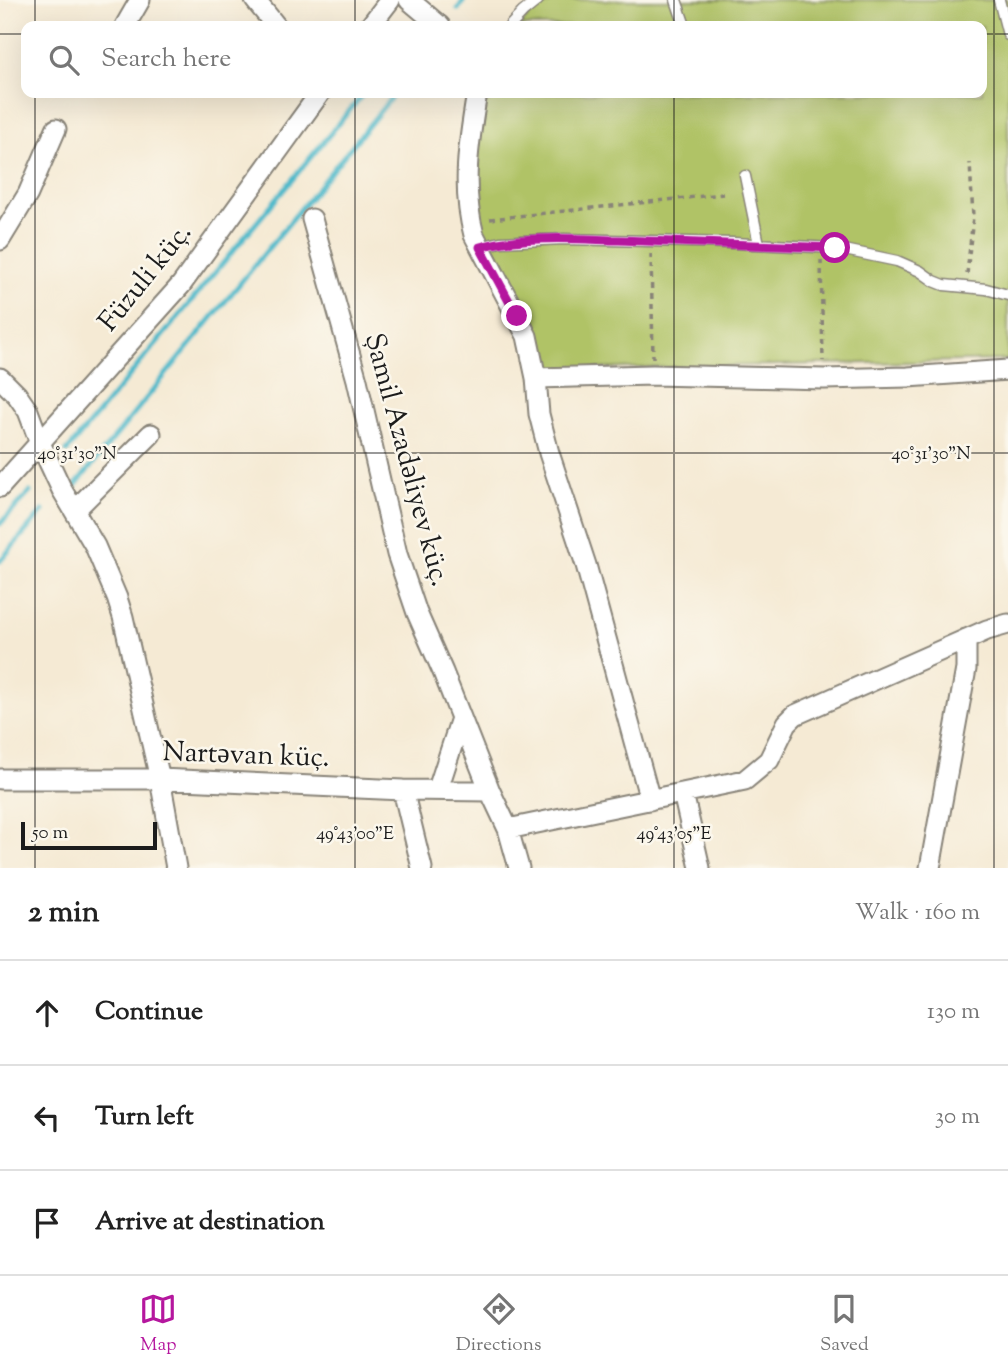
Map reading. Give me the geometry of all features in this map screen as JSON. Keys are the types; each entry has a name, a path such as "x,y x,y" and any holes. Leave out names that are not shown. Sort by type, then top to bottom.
{"street":[{"path":"128,21 140,0"},
{"path":"255,0 272,21"},
{"path":"374,21 390,0"},
{"path":"409,0 434,21"},
{"name":"Füzuli küç.","path":"0,487 181,285 316,98"},
{"path":"476,98 467,156 470,221 474,235 527,336 536,378 539,414 549,453 586,565 650,800"},
{"path":"0,240 28,194 56,129"},
{"name":"Şamil Azadəliyev küç.","path":"312,219 357,380 397,554 418,613 508,829 519,868"},
{"path":"536,378 653,375 824,379 908,377 1008,370"},
{"path":"0,379 28,411 62,490 95,546 117,598 160,779 176,868"},
{"path":"75,510 151,434"},
{"path":"508,829 745,780 769,760 787,723 795,715 987,630 1008,624"},
{"path":"930,868 966,669 966,639"},
{"path":"438,789 461,718"},
{"name":"Nartəvan küç.","path":"0,779 160,779 403,790 490,791"},
{"path":"403,790 422,868"},
{"path":"683,793 700,868"}],"lane":[{"path":"515,21 538,0"},
{"path":"676,0 683,21"},
{"path":"999,0 1008,35"},
{"path":"745,176 759,244"},
{"path":"480,247 500,242 564,239 835,248 897,261 944,285 986,289 1008,295"}],"path":[{"path":"966,286 973,217 970,163"},
{"path":"470,221 723,194"},
{"path":"650,241 653,375"},
{"path":"820,247 824,379"}],"green space":[{"path":"558,0 1008,0 1008,360 545,370 533,324 500,275 479,232 478,108 491,98 987,98 987,21 524,21 533,10"}],"waterway":[{"path":"458,9 464,0"},
{"path":"67,451 360,98"},
{"path":"75,486 391,98"},
{"path":"0,524 30,492"},
{"path":"0,561 43,511"}],"route":[{"path":"517,316 480,247 500,242 564,239 835,248"}]}
